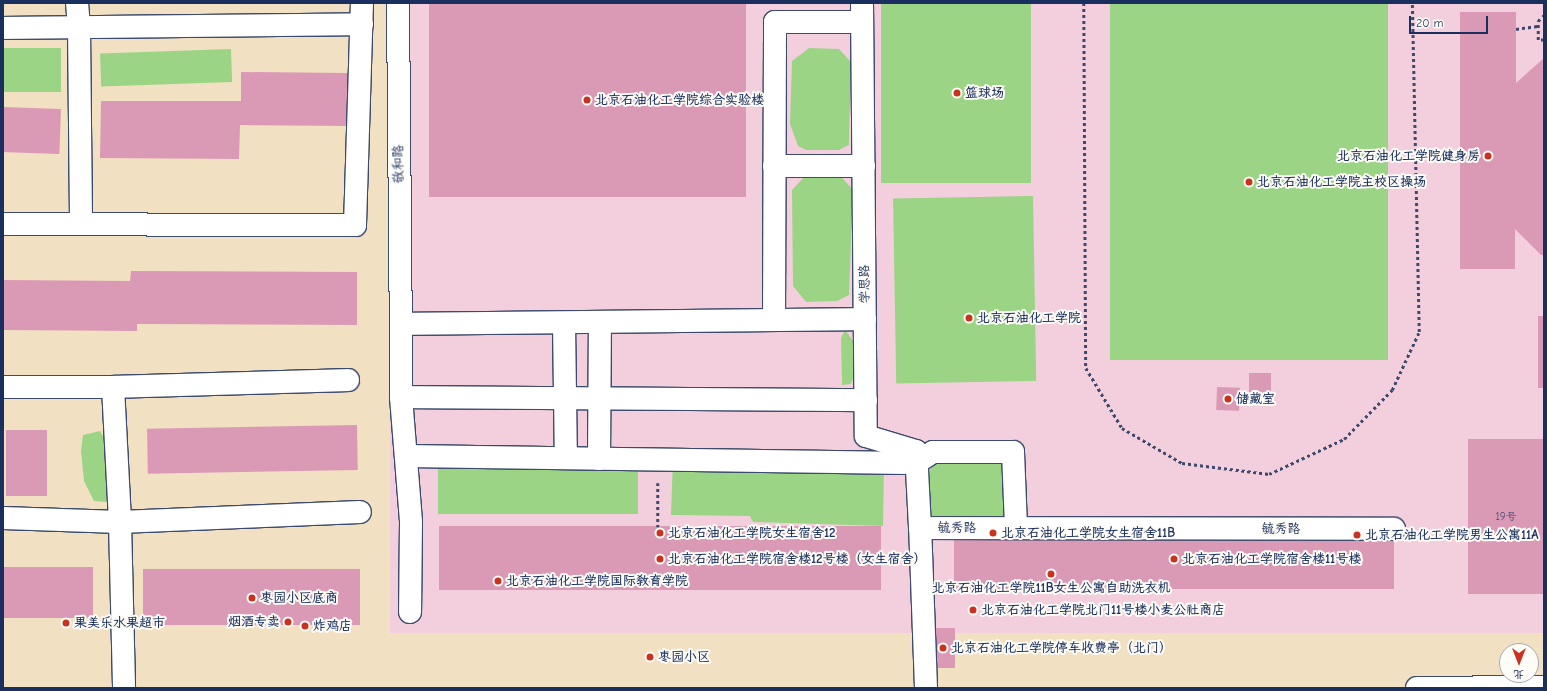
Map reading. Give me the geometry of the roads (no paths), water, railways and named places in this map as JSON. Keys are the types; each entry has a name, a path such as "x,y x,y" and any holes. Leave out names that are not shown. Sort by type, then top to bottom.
{"street":[{"path":"77,3 79,28 81,224"},
{"name":"敬和路","path":"398,3 401,398 411,522 410,612"},
{"path":"774,320 775,22 862,12"},
{"name":"学思路","path":"862,12 866,436 916,451 920,528"},
{"path":"3,28 79,28 362,14 355,225 3,224"},
{"path":"774,166 864,166"},
{"path":"401,324 865,319"},
{"path":"599,459 600,322"},
{"path":"564,323 566,458"},
{"path":"3,388 113,387 348,380"},
{"path":"113,387 120,522 124,688"},
{"path":"401,398 866,400"},
{"path":"406,456 916,463 933,452 1013,452 1016,527"},
{"path":"3,518 120,522 360,512"},
{"name":"毓秀路","path":"926,688 920,528 1016,527 1394,529"},
{"path":"1417,688 1544,687"}],"place":[{"name":"篮球场","path":"957,93"},
{"name":"北京石油化工学院综合实验楼","path":"587,100"},
{"name":"北京石油化工学院健身房","path":"1488,156"},
{"name":"北京石油化工学院主校区操场","path":"1249,182"},
{"name":"北京石油化工学院","path":"969,318"},
{"name":"储藏室","path":"1228,399"},
{"name":"北京石油化工学院女生宿舍12","path":"660,533"},
{"name":"北京石油化工学院女生宿舍11B","path":"993,533"},
{"name":"北京石油化工学院男生公寓11A","path":"1357,535"},
{"name":"北京石油化工学院宿舍楼12号楼（女生宿舍）","path":"660,559"},
{"name":"北京石油化工学院宿舍楼11号楼","path":"1174,559"},
{"name":"北京石油化工学院11B女生公寓自助洗衣机","path":"1051,574"},
{"name":"北京石油化工学院国际教育学院","path":"498,581"},
{"name":"枣园小区底商","path":"252,598"},
{"name":"北京石油化工学院北门11号楼小麦公社商店","path":"973,610"},
{"name":"烟酒专卖","path":"288,622"},
{"name":"果美乐水果超市","path":"66,623"},
{"name":"炸鸡店","path":"305,626"},
{"name":"北京石油化工学院停车收费亭（北门）","path":"943,648"},
{"name":"枣园小区","path":"650,657"}]}
